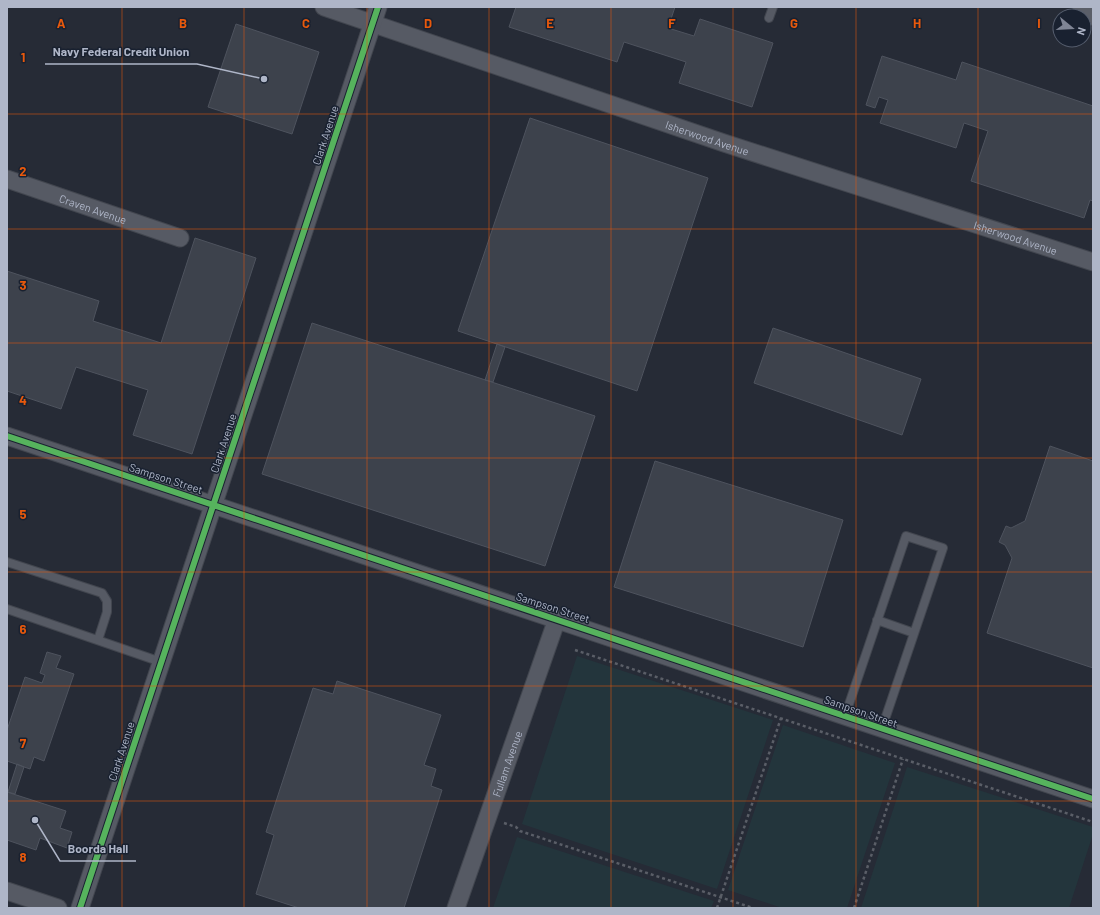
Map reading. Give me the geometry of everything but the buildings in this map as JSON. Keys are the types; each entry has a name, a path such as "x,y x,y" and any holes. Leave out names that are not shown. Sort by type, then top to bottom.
{"main road":[{"path":"1084,7 1093,14"}],"street":[{"name":"Isherwood Avenue","path":"324,7 724,143 1093,262"},
{"name":"Clark Avenue","path":"80,908 378,7"},
{"name":"Craven Avenue","path":"7,179 180,238"},
{"name":"Sampson Street","path":"7,436 1093,799"},
{"name":"Fullam Avenue","path":"456,908 557,619"},
{"path":"7,891 58,908"}],"lane":[{"path":"769,18 773,7"},
{"path":"845,716 906,536 944,548 882,728"},
{"path":"7,562 102,593 107,601 107,612 98,640"},
{"path":"7,609 161,662"},
{"path":"877,620 914,633"}],"path":[{"path":"575,650 1093,822"},
{"path":"717,908 780,718"},
{"path":"854,908 903,759"},
{"path":"502,822 516,827 520,831 753,908"}],"shaded area":[{"path":"577,656 773,720 717,889 522,824"},
{"path":"783,725 895,763 847,908 782,908 728,890"},
{"path":"907,767 1093,827 1093,834 1069,908 861,908"},
{"path":"517,837 714,901 711,908 493,908"}],"cycle path":[{"path":"80,908 378,7"},
{"path":"7,436 1093,799"}],"place":[{"name":"Navy Federal Credit Union","path":"264,79"},
{"name":"Boorda Hall","path":"35,820"}]}
